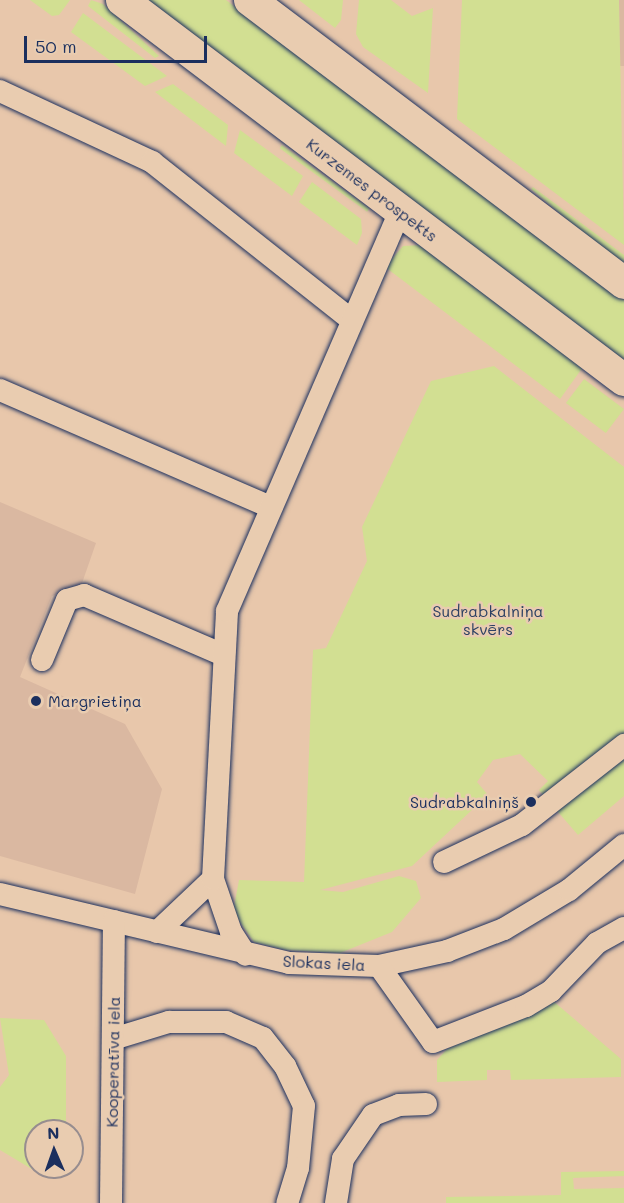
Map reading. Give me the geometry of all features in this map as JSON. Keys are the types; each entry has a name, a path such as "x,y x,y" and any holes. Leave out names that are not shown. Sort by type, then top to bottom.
{"main road":[{"name":"Kurzemes prospekts","path":"122,0 624,380"},
{"path":"250,0 624,283"}],"street":[{"path":"0,91 152,162 350,319"},
{"path":"246,955 231,932 213,879 221,654 227,611 350,319 400,211"},
{"path":"0,390 270,507"},
{"path":"42,660 67,600 84,595 221,654"},
{"path":"444,862 522,825 624,745"},
{"name":"Slokas iela","path":"0,894 246,955 289,963 379,966 447,951 504,929 569,890 624,846"},
{"path":"157,933 213,879"},
{"name":"Kooperatīva iela","path":"111,1203 114,921"},
{"path":"379,966 433,1042 526,1006 551,991 597,943 624,928"},
{"path":"113,1039 169,1022 225,1022 262,1038 285,1066 304,1106 298,1168 287,1203"},
{"path":"336,1203 343,1159 357,1132 373,1115 399,1105 426,1104"}],"shaded area":[{"path":"619,0 624,0 624,66 617,66"},
{"name":"Margrietiņa","path":"0,502 96,543 81,586 52,596 20,677 125,724 162,789 135,894 0,856"}],"green space":[{"path":"30,0 70,0 59,15 52,16"},
{"path":"91,0 103,4 159,56 155,58 88,6"},
{"path":"142,0 226,0 624,300 624,363"},
{"path":"299,0 343,0 341,20 335,28"},
{"path":"359,0 391,0 412,16 433,8 428,93 363,47 356,34"},
{"path":"462,0 619,0 624,245 457,119"},
{"path":"83,13 167,76 145,86 71,32"},
{"path":"173,84 228,125 226,146 155,92"},
{"path":"240,130 303,176 292,196 234,153"},
{"path":"282,145 369,208 367,212 280,148"},
{"path":"312,182 361,219 362,233 357,245 299,202"},
{"path":"533,187 624,255 624,267 531,189"},
{"path":"420,245 583,367 560,399 385,267 403,246"},
{"name":"Sudrabkalniņa skvērs","path":"494,366 624,467 624,796 578,835 539,790 548,781 520,754 493,760 477,782 488,795 412,866 320,890 343,892 399,876 416,881 421,898 392,932 340,953 286,950 254,942 233,912 239,880 304,882 313,650 326,648 367,561 362,527 431,381"},
{"path":"584,379 624,409 606,433 566,403"},
{"path":"552,1000 621,1059 621,1077 511,1080 510,1070 487,1070 487,1080 437,1082 437,1060 447,1049"},
{"path":"0,1018 44,1020 66,1056 66,1119 24,1119 24,1164 0,1150 0,1087 9,1075"},
{"path":"624,1171 624,1176 573,1178 574,1189 624,1188 624,1203 446,1203 446,1197 561,1195 561,1172"}],"place":[{"name":"Margrietiņa","path":"36,701"},
{"name":"Sudrabkalniņš","path":"531,802"}]}
